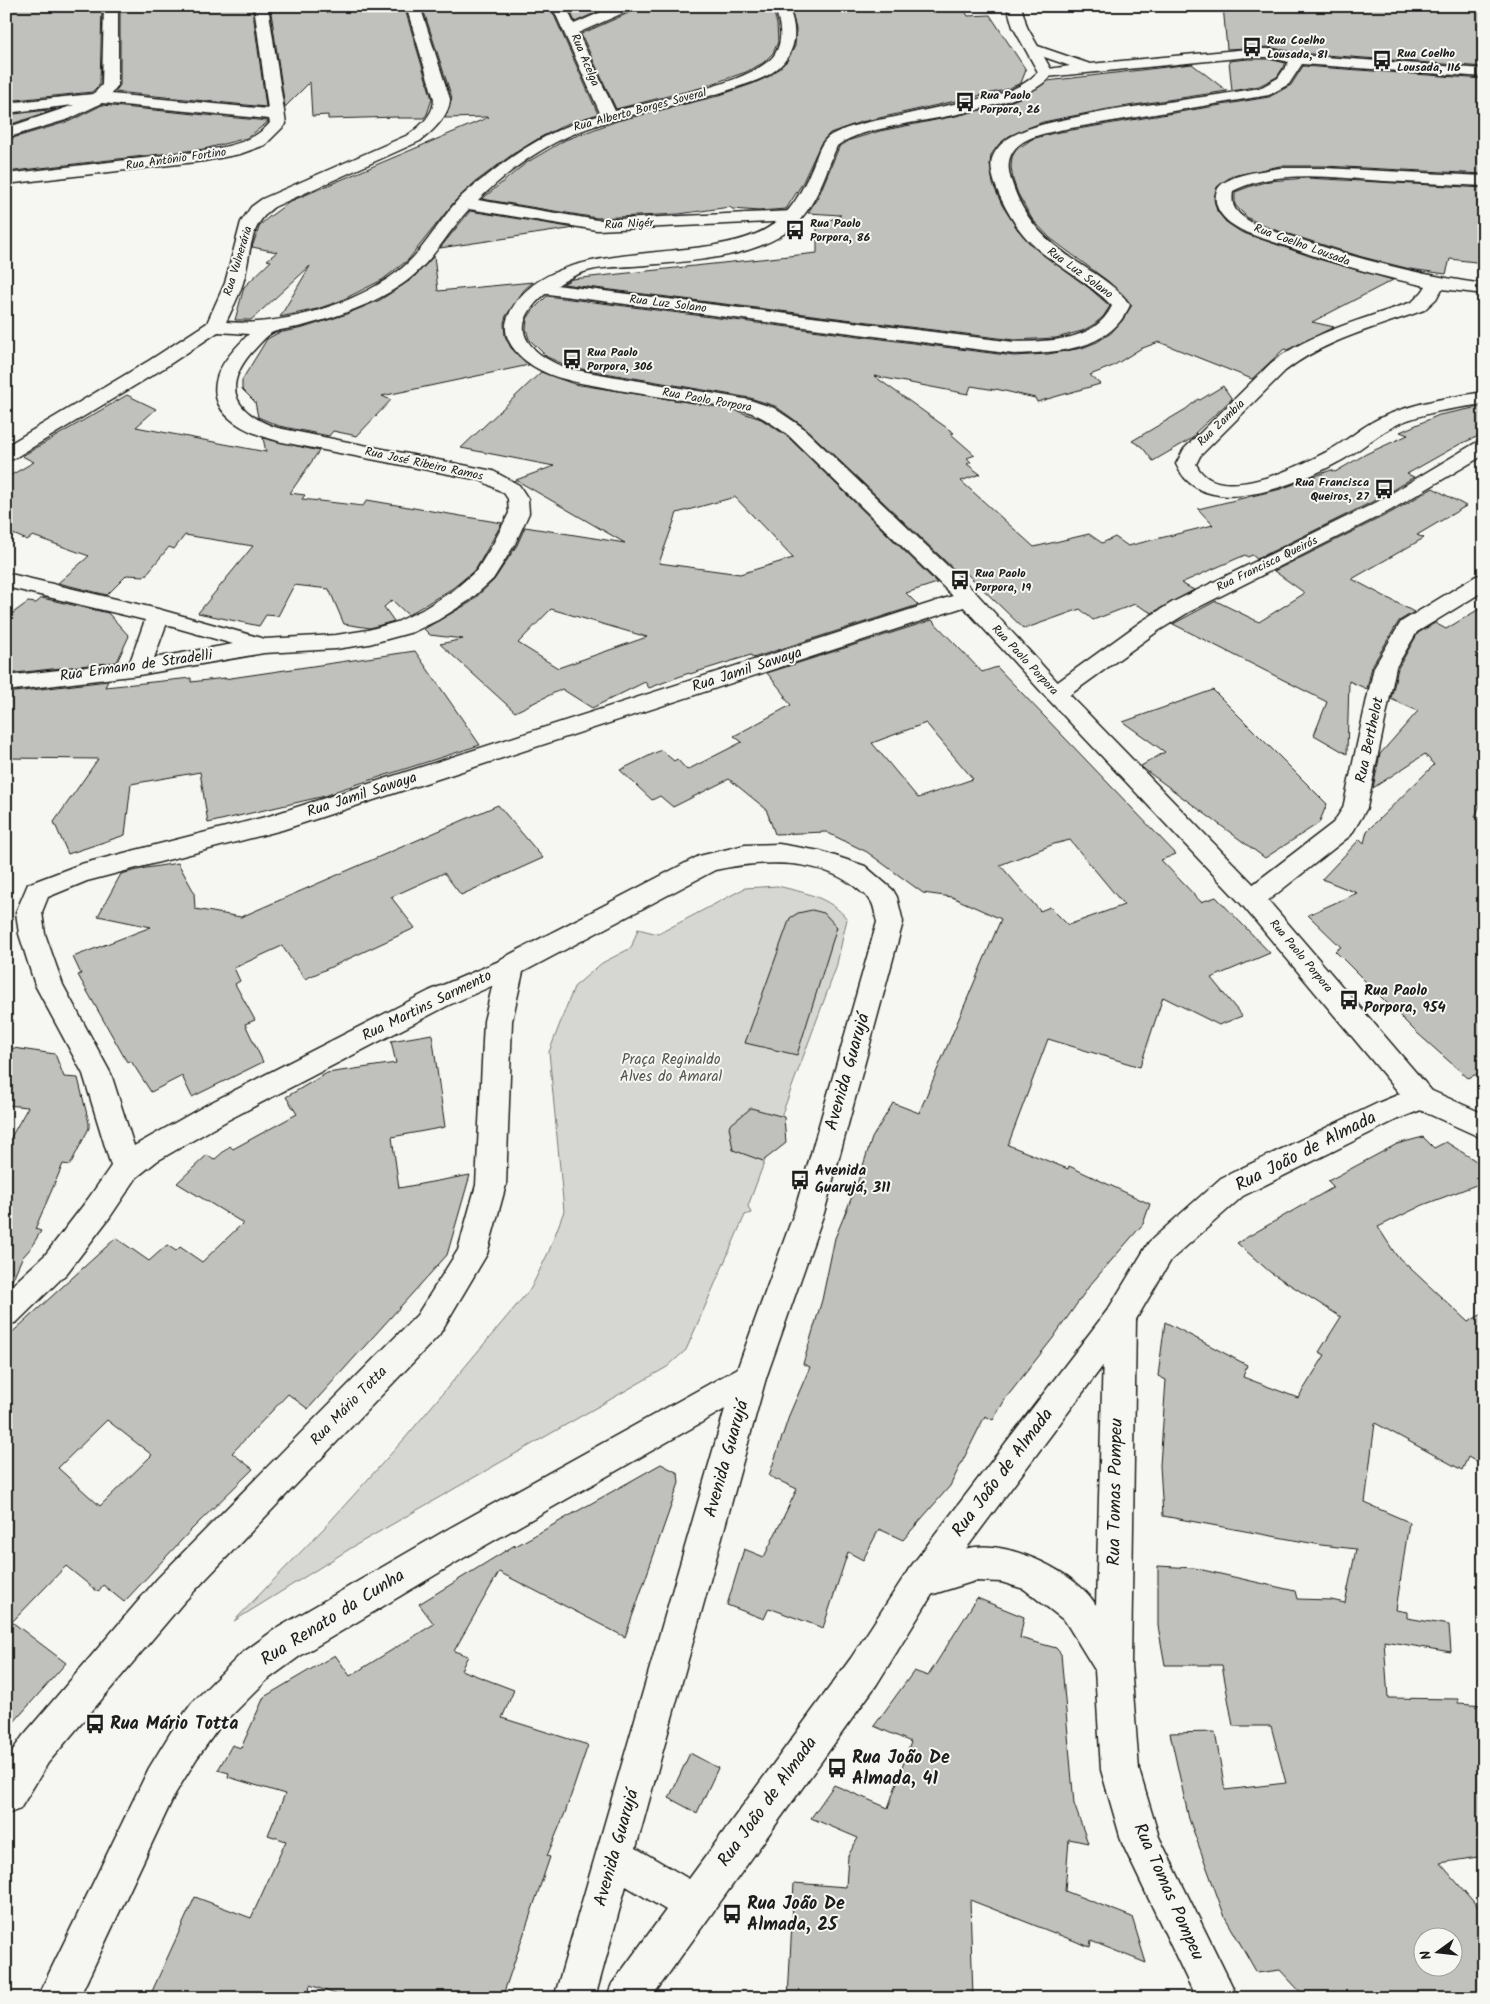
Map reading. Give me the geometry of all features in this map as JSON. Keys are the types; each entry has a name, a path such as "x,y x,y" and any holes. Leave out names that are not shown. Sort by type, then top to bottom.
{"street":[{"path":"6,133 85,107 102,98 110,85 112,6"},
{"path":"6,108 102,98 278,115 260,6"},
{"name":"Rua Vulnerária","path":"216,326 234,283 242,242 249,222 257,211 276,200 414,138 425,130 442,106 442,96 414,6"},
{"path":"559,6 570,31"},
{"name":"Rua Acelga","path":"610,117 570,31 627,6"},
{"name":"Rua Alberto Borges Soveral","path":"216,326 265,328 321,314 384,289 409,271 464,203 484,186 544,143 566,131 610,117 718,89 766,71 778,61 788,39 786,16 781,6"},
{"path":"1014,6 1020,27 1046,73 1248,53 1268,53 1298,59 1484,74"},
{"path":"1032,48 1090,68"},
{"name":"Rua Luz Solano","path":"540,288 1014,348 1060,346 1086,338 1107,326 1118,316 1121,305 1112,293 1044,247 1026,228 1011,204 1004,180 1000,159 1006,148 1016,140 1067,124 1113,114 1264,92 1284,81 1298,59"},
{"name":"Rua Paolo Porpora","path":"1046,73 1036,83 1005,98 866,127 836,139 830,144 805,200 794,216 779,229 742,244 705,253 584,267 573,270 540,288 519,310 514,327 520,345 533,358 562,373 603,383 757,408 780,419 968,598 1056,694 1252,899 1421,1098"},
{"name":"Rua Antônio Fortino","path":"6,179 204,156 240,149 259,142 269,134 278,124 278,115"},
{"name":"Rua Coelho Lousada","path":"1484,181 1314,172 1260,176 1233,183 1225,189 1223,200 1229,213 1237,220 1265,234 1331,257 1436,283 1484,289"},
{"name":"Rua Nigér","path":"464,203 597,225 794,216"},
{"name":"Rua Zambia","path":"1436,283 1430,295 1418,306 1312,345 1292,356 1278,367 1191,453 1186,464 1188,471 1207,485 1227,490 1262,486 1335,455 1379,427 1400,417 1423,409 1484,398"},
{"path":"6,455 216,326"},
{"name":"Rua José Ribeiro Ramos","path":"6,580 158,616 265,646 336,642 369,637 405,627 430,615 462,595 485,574 504,544 519,513 518,499 512,489 486,475 293,438 254,426 235,414 228,401 225,389 227,376 237,358 265,328"},
{"name":"Rua Francisca Queirós","path":"1056,694 1150,626 1182,607 1384,506 1484,446"},
{"name":"Rua Berthelot","path":"1252,899 1342,829 1356,808 1385,667 1409,627 1484,581"},
{"name":"Rua Jamil Sawaya","path":"126,1168 97,1074 49,985 32,934 29,912 37,892 54,883 82,874 273,824 968,598"},
{"path":"139,668 158,616"},
{"name":"Rua Ermano de Stradelli","path":"6,684 139,668 265,646"},
{"name":"Rua Martins Sarmento","path":"6,1312 56,1264 99,1208 126,1168 147,1152 218,1112 439,998 511,966 708,862 745,854 780,853 820,860 856,873 884,897 890,922"},
{"name":"Avenida Guarujá","path":"574,1998 750,1378 809,1213 890,922"},
{"name":"Rua Mário Totta","path":"6,1795 35,1750 170,1591 428,1325 472,1254 491,1185 498,1021 511,966"},
{"path":"1421,1098 1484,1127"},
{"name":"Rua João de Almada","path":"626,1998 864,1671 921,1581 1120,1318 1160,1252 1232,1187 1388,1111 1421,1098"},
{"name":"Rua Tomas Pompeu","path":"1120,1318 1113,1665 1120,1770 1142,1843 1218,1998"},
{"name":"Rua Renato da Cunha","path":"57,1998 162,1781 184,1744 205,1716 254,1667 287,1643 460,1541 750,1378"},
{"name":"Rua Tomas Pompeu","path":"921,1581 976,1564 1001,1565 1034,1575 1078,1608 1113,1665"},
{"path":"614,1857 694,1904"}],"green space":[{"name":"Praça Reginaldo Alves do Amaral","path":"777,886 806,893 824,900 833,905 847,919 836,968 748,1206 751,1213 745,1215 686,1350 667,1367 356,1545 234,1621 325,1527 406,1437 531,1288 549,1251 564,1211 549,1052 574,987 602,963 631,948 638,929 658,934 745,888"}],"building":[{"path":"6,6 102,6 100,84 92,92 6,101"},
{"path":"120,6 252,6 266,107 115,92 120,85"},
{"path":"270,6 404,6 432,99 427,114 424,118 328,119 328,115 312,116 310,82 285,107"},
{"path":"422,6 550,6 598,114 569,123 541,137 513,154 474,183 455,201 408,260 382,280 340,301 317,309 280,317 310,266 251,320 235,320 244,287 271,261 267,260 277,252 252,247 260,225 269,217 291,201 489,117 445,118 452,98"},
{"path":"568,6 610,6 575,22"},
{"path":"636,6 772,6 777,24 778,42 773,53 763,63 746,72 700,88 616,109 581,34 633,11"},
{"path":"790,6 962,6 968,16 990,15 1026,70 1021,83 1005,90 861,122 830,133 821,143 802,184 786,209 759,211 732,209 730,207 679,214 597,218 482,199 526,163 565,140 617,121 714,97 770,76 787,61 795,46 796,29"},
{"path":"1223,6 1484,6 1484,67 1298,53 1268,47 1227,49"},
{"path":"1268,59 1286,63 1277,77 1259,86 1232,91 1229,61"},
{"path":"1192,64 1227,91 1108,109 1043,122 1009,136 999,144 991,155 990,164 993,184 1002,205 1018,230 1039,252 1088,287 1110,306 1103,317 1082,331 1056,338 1014,340 563,284 572,279 817,253 817,226 841,215 808,213 819,195 839,147 850,140 880,131 956,116 1004,104 1025,96 1047,81"},
{"path":"1303,66 1484,79 1484,174 1324,166 1280,166 1232,176 1217,187 1214,199 1217,211 1226,222 1241,232 1318,259 1393,280 1312,322 1334,327 1287,350 1284,349 1252,379 1159,342 1140,349 1113,366 1090,375 1100,384 1037,402 1035,398 996,389 971,386 968,394 874,376 954,433 951,434 975,455 967,458 971,462 967,464 980,474 961,481 1034,547 1089,534 1102,543 1115,537 1128,546 1213,525 1198,509 1281,489 1331,470 1335,472 1366,454 1408,435 1400,432 1439,415 1484,406 1484,434 1460,444 1407,474 1414,477 1376,500 1257,559 1252,555 1248,557 1245,555 1181,583 1194,590 1152,613 1135,604 1093,620 1080,609 1024,629 966,573 960,575 803,426 775,406 750,398 570,367 547,357 529,339 526,329 527,319 547,296 1014,356 1048,354 1082,348 1097,342 1111,333 1122,321 1132,305 1109,282 1050,238 1032,219 1018,194 1013,180 1012,157 1016,150 1032,139 1054,133 1269,97 1291,85"},
{"path":"102,105 268,122 247,138 204,149 6,172 6,140 70,121"},
{"path":"56,109 6,126 6,115"},
{"path":"1307,178 1484,188 1484,263 1450,259 1446,274 1410,269 1362,257 1269,228 1248,218 1235,205 1235,192 1251,186 1269,181"},
{"path":"470,211 575,228 440,248"},
{"path":"434,256 438,291 533,282 524,290 506,316 504,323 505,336 511,348 529,365 382,396 391,400 357,436 333,431 329,436 279,426 258,417 255,402 242,389 242,380 267,339 278,333 303,328 344,315 380,300 412,279"},
{"path":"541,372 574,384 731,409 761,419 787,436 937,583 906,593 918,605 753,658 751,655 689,673 649,688 645,682 592,708 562,689 515,712 440,644 463,639 430,635 424,629 471,602 494,580 517,545 525,527 625,543 516,480 554,466 461,448","holes":["735,497 793,558 740,574 659,563 677,513","551,609 647,637 558,668 518,643"]},
{"path":"1223,386 1232,399 1195,433 1197,434 1191,439 1153,461 1142,447 1132,441 1186,409 1198,399 1200,400"},
{"path":"127,395 156,409 136,427 266,452 263,438 319,451 290,493 305,495 302,499 363,506 367,500 502,523 476,569 453,588 408,615 392,600 384,607 394,621 370,628 344,624 329,589 294,585 278,616 266,615 259,626 198,613 253,546 185,535 174,549 169,547 145,576 127,575 107,595 58,583 89,556 33,536 27,540 6,531 6,478 34,462 22,456"},
{"path":"1433,488 1466,506 1417,535 1424,538 1352,579 1414,612 1399,621 1372,666 1367,689 1349,681 1347,754 1314,735 1327,702 1173,624 1216,601 1259,622 1305,593 1274,571 1392,512"},
{"path":"42,598 108,613 129,636 117,662 6,674 6,618 28,602 36,603"},
{"path":"1484,606 1484,796 1475,817 1484,819 1484,1071 1468,1078 1416,1032 1335,951 1341,947 1308,915 1357,893 1322,879 1360,839 1364,843 1367,831 1434,765 1425,754 1373,788 1380,754 1418,711 1391,699 1398,668 1418,633 1435,623 1446,629"},
{"path":"932,620 982,672 997,667 1176,854 1161,860 1201,902 1216,897 1270,953 1211,978 1242,1016 1219,1025 1163,997 1140,1067 1048,1039 1008,1145 1068,1169 1069,1166 1150,1204 1143,1224 1090,1285 1053,1338 1006,1398 993,1420 985,1416 950,1486 903,1540 879,1529 863,1560 848,1552 823,1628 769,1608 764,1619 727,1605 744,1549 764,1557 797,1489 769,1476 790,1413 810,1367 803,1364 822,1300 835,1238 856,1187 872,1138 893,1103 919,1113 1001,919 952,897 923,893 867,852 826,832 775,834 766,809 729,779 673,807 660,796 652,800 620,770 661,750 674,761 677,759 687,770 742,742 734,736 791,705 767,673","holes":["926,723 973,779 918,798 872,743","1070,840 1124,905 1068,925 1050,907 1040,911 1000,865 1054,844"]},
{"path":"415,651 480,745 325,796 208,823 200,772 131,784 125,835 68,854 54,822 98,759 6,758 6,693 108,681 105,687 191,678 191,682 224,679"},
{"path":"1213,690 1327,804 1319,823 1265,858 1144,769 1141,766 1165,752 1123,722"},
{"path":"498,805 543,858 461,895 444,873 391,897 415,928 305,979 282,946 234,968 240,981 235,984 255,1020 245,1024 263,1062 192,1097 182,1076 151,1092 131,1061 127,1062 78,975 81,974 73,957 151,927 98,916 121,874 178,863 194,892 195,909 241,917"},
{"path":"812,910 824,913 837,927 797,1055 745,1043 790,918 798,913"},
{"path":"432,1034 445,1127 392,1137 399,1188 470,1175 447,1255 308,1409 288,1394 232,1453 253,1469 192,1529 124,1602 103,1585 98,1592 66,1566 12,1622 66,1663 6,1731 6,1338 116,1238 149,1261 167,1245 176,1251 180,1247 202,1262 243,1223 177,1183 207,1155 214,1160 230,1146 233,1149 297,1114 286,1097 327,1073 396,1063 391,1041","holes":["107,1420 152,1455 100,1506 58,1468"]},
{"path":"6,1047 55,1054 64,1077 78,1078 89,1128 70,1165 63,1164 35,1229 41,1231 22,1258 10,1285 6,1288 6,1146 28,1107 6,1105"},
{"path":"751,1108 784,1117 786,1143 763,1161 733,1150 729,1126"},
{"path":"1423,1137 1434,1148 1446,1142 1484,1166 1484,1182 1423,1205 1378,1227 1396,1255 1468,1322 1484,1313 1484,1466 1468,1457 1462,1470 1375,1423 1365,1503 1409,1522 1396,1610 1407,1612 1407,1618 1449,1625 1451,1652 1384,1641 1388,1698 1458,1699 1458,1703 1484,1705 1484,1856 1440,1863 1484,1914 1484,1998 1306,1998 1280,1970 1257,1973 1225,1917 1189,1819 1170,1733 1215,1732 1225,1790 1286,1783 1271,1726 1233,1726 1222,1665 1165,1665 1158,1626 1158,1566 1194,1568 1295,1591 1297,1599 1331,1600 1345,1603 1356,1549 1321,1545 1163,1516 1160,1465 1166,1380 1158,1376 1165,1322 1247,1365 1243,1377 1298,1398 1325,1355 1319,1352 1341,1317 1270,1272 1237,1243 1334,1187 1328,1181 1397,1144"},
{"path":"661,1464 678,1473 679,1483 625,1637 499,1572 454,1651 468,1656 461,1670 514,1690 502,1718 588,1745 565,1813 547,1856 550,1857 502,1998 346,1998 310,1985 308,1998 149,1998 195,1897 251,1918 286,1841 268,1835 285,1794 228,1777 229,1773 218,1770 232,1745 241,1748 264,1697 335,1655 350,1676 434,1624 419,1604 515,1545 514,1547"},
{"path":"977,1598 1024,1617 1020,1638 1056,1648 1061,1654 1074,1804 1088,1843 1069,1839 1065,1891 1132,1917 1146,1963 1091,1941 1090,1947 970,1900 973,1998 788,1998 794,1883 846,1887 848,1856 858,1838 811,1818 834,1785 888,1808 911,1742 874,1726 914,1671 928,1676"},
{"path":"690,1753 718,1768 697,1813 669,1798"}],"place":[{"name":"Rua Coelho Lousada, 81","path":"1252,47"},
{"name":"Rua Coelho Lousada, 116","path":"1382,60"},
{"name":"Rua Paolo Porpora, 26","path":"965,102"},
{"name":"Rua Paolo Porpora, 86","path":"795,230"},
{"name":"Rua Paolo Porpora, 306","path":"572,359"},
{"name":"Rua Francisca Queiros, 27","path":"1384,489"},
{"name":"Rua Paolo Porpora, 19","path":"960,580"},
{"name":"Rua Paolo Porpora, 954","path":"1349,1000"},
{"name":"Avenida Guarujá, 311","path":"800,1180"},
{"name":"Rua Mário Totta","path":"95,1724"},
{"name":"Rua João De Almada, 41","path":"837,1768"},
{"name":"Rua João De Almada, 25","path":"732,1914"}]}
